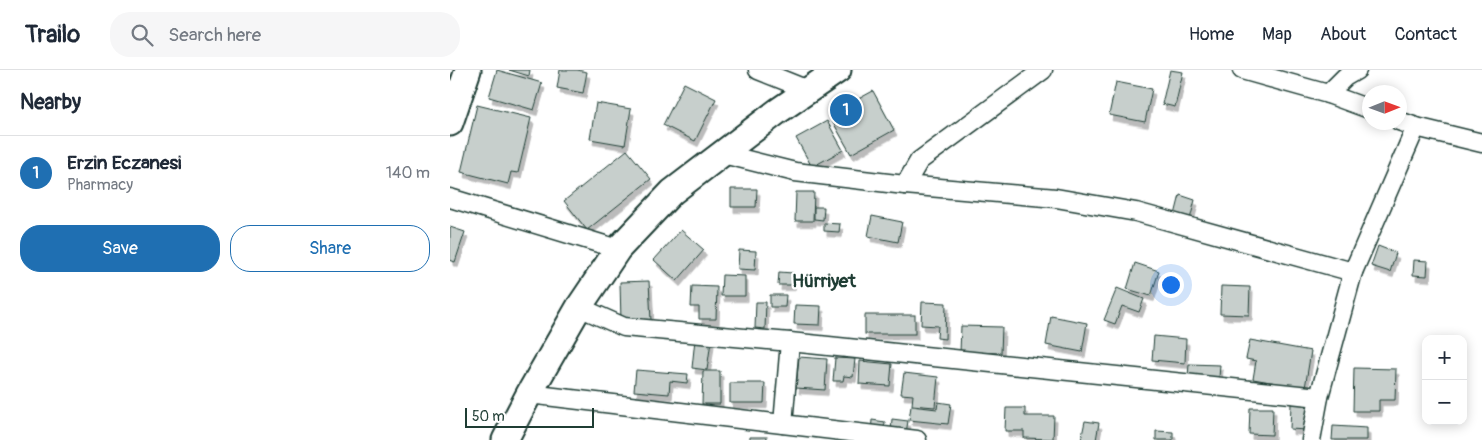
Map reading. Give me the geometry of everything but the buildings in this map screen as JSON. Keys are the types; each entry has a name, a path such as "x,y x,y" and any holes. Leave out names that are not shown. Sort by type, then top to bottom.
{"street":[{"path":"450,123 468,70"},
{"path":"758,70 808,90"},
{"path":"505,440 579,307 618,249 672,192 778,111 838,70"},
{"path":"905,185 919,161 1043,70"},
{"path":"1242,70 1328,94 1362,106"},
{"path":"1328,94 1345,77 1357,70"},
{"path":"1407,123 1482,143"},
{"path":"1311,440 1319,397 1354,272 1416,127"},
{"path":"723,154 795,172 905,185 1056,198 1136,212 1354,272"},
{"path":"450,198 618,249"},
{"path":"579,307 624,327 790,342 1319,397"},
{"path":"784,424 790,342"},
{"path":"529,394 918,440"}],"place":[{"name":"Erzin Eczanesi","path":"846,110"}],"district":[{"name":"Hürriyet","path":"824,280"}]}
